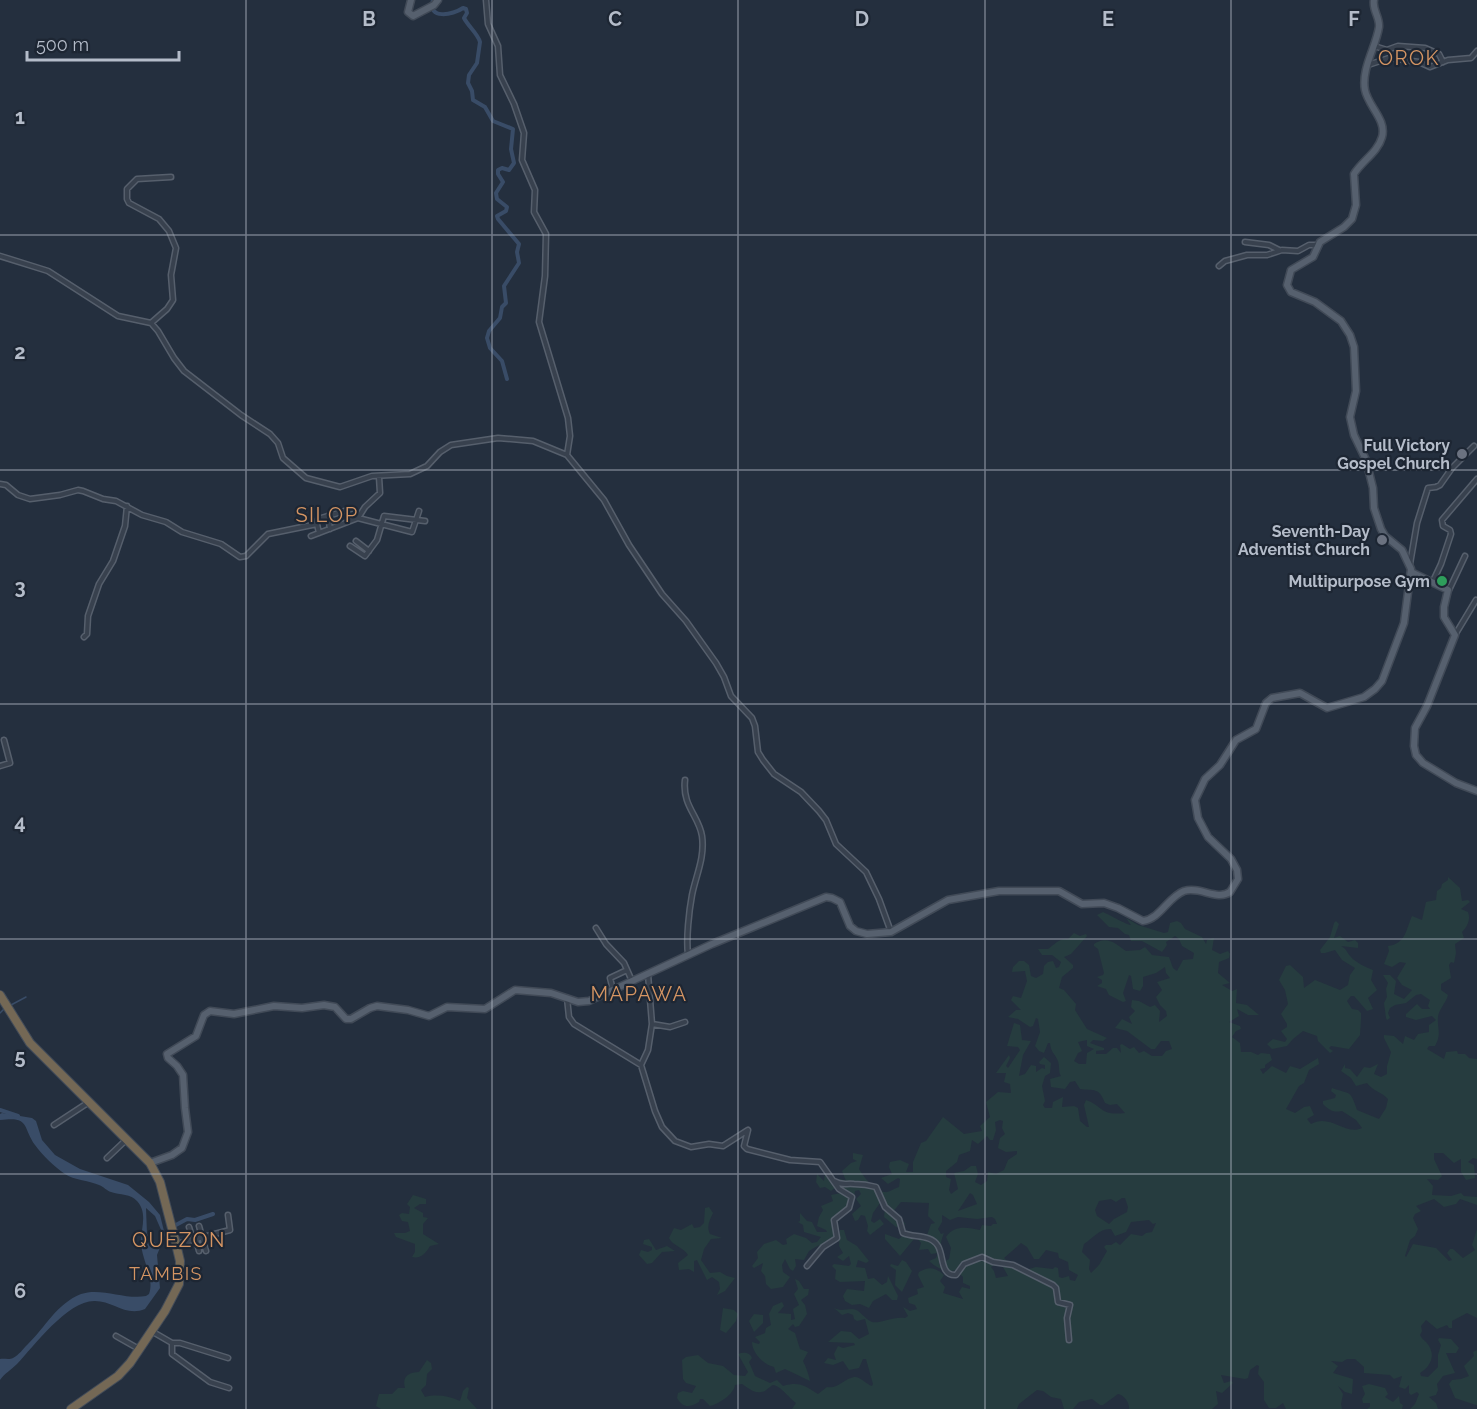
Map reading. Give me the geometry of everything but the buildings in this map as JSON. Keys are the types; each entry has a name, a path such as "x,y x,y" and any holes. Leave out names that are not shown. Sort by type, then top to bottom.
{"highway":[{"path":"0,995 30,1043 150,1163 160,1182 180,1262 179,1284 174,1296 140,1350 121,1373 72,1409"}],"main road":[{"path":"411,0 408,10 410,15 414,16 436,2"},
{"path":"1374,0 1373,6 1379,24 1365,79 1365,93 1382,125 1382,136 1377,147 1354,174 1357,202 1353,217 1344,227 1318,245 1313,257 1290,272 1288,287 1291,292 1315,302 1341,321 1350,335 1356,391 1350,417 1353,435 1365,460 1373,488 1374,508 1381,529 1386,538 1401,548 1412,570 1448,590 1444,617 1455,635 1427,706 1415,728 1416,755 1423,763 1452,781 1477,791"},
{"path":"150,1163 178,1152 185,1145 188,1129 184,1108 183,1075 167,1054 196,1036 204,1016 210,1011 234,1014 274,1006 302,1008 324,1005 335,1008 346,1019 351,1019 375,1006 408,1010 427,1016 449,1007 485,1009 515,990 547,993 582,1002 826,897 843,904 850,926 856,931 871,934 891,932 945,901 993,891 1059,891 1082,904 1104,903 1143,921 1152,918 1177,895 1185,891 1197,890 1228,894 1236,882 1237,870 1231,859 1208,837 1196,809 1195,797 1205,779 1220,765 1236,740 1256,729 1266,703 1270,699 1300,693 1327,708 1363,698 1375,689 1383,679 1404,623 1406,595 1412,570"}],"street":[{"path":"486,0 488,24 498,46 500,75 512,99 524,133 522,160 535,190 534,212 546,237 545,276 539,322 568,418 570,436 567,455"},
{"path":"1374,46 1387,50 1398,46 1425,48 1438,54 1443,62"},
{"path":"1368,65 1389,58 1419,62 1430,67 1443,62 1471,58 1477,51"},
{"path":"151,323 172,302 171,275 176,248 169,231 159,219 129,203 126,189 137,179 171,177"},
{"path":"1245,242 1269,245 1279,250 1298,251 1309,245 1318,245"},
{"path":"1219,266 1225,261 1245,255 1267,255 1279,250"},
{"path":"0,256 44,270 118,316 151,323 184,371 230,407 270,434 278,443 283,458 303,476 340,487 372,476 418,472 451,445 498,438 533,441 567,455 604,500 629,545 662,594 689,625 716,663 724,676 730,695 752,718 758,750 763,760 774,774 801,792 823,816 835,842 866,872 891,932"},
{"path":"1412,570 1417,523 1428,488 1440,485 1452,468 1474,446"},
{"path":"311,536 358,518 365,507 379,495 381,489 379,477"},
{"path":"1429,579 1441,564 1451,534 1450,530 1443,527 1442,520 1477,479"},
{"path":"0,484 6,485 26,498 56,496 78,490 116,501 142,515 166,522 182,532 221,544 240,557 246,556 268,534 316,524"},
{"path":"84,637 87,634 88,616 99,584 113,561 125,526 127,506"},
{"path":"319,533 316,524 318,519 351,509"},
{"path":"345,511 349,522"},
{"path":"358,518 412,532 418,511"},
{"path":"328,516 330,529"},
{"path":"350,546 363,556 369,551 377,540 384,516 425,521"},
{"path":"398,529 400,518"},
{"path":"356,541 369,551"},
{"path":"356,550 361,545"},
{"path":"1448,590 1464,556"},
{"path":"1455,635 1476,600"},
{"path":"0,759 1,766 10,763 4,740"},
{"path":"685,780 686,796 702,837 701,864 692,894 689,928 686,935 688,955"},
{"path":"596,928 606,944 622,960 632,982"},
{"path":"613,990 610,978 627,970"},
{"path":"641,1065 648,1050 652,1024 648,974"},
{"path":"567,998 569,1017 574,1024 641,1065 660,1122 669,1136 677,1143 691,1147 709,1144 722,1147 748,1130 744,1146 747,1149 792,1160 820,1162 839,1189 851,1195 852,1203 848,1209 835,1218 837,1238 821,1250 807,1266"},
{"path":"652,1024 670,1027 685,1022"},
{"path":"54,1125 89,1101"},
{"path":"107,1158 126,1140"},
{"path":"833,1181 842,1185 876,1186 885,1207 899,1219 903,1233 930,1239 937,1244 948,1274 956,1275 964,1264 981,1257 993,1262 1013,1265 1053,1285 1056,1288 1058,1302 1070,1305 1067,1318 1069,1340"},
{"path":"176,1244 230,1230 228,1215"},
{"path":"199,1226 206,1251"},
{"path":"189,1227 200,1251"},
{"path":"152,1331 172,1343 180,1343 228,1358"},
{"path":"116,1335 140,1350"},
{"path":"172,1343 172,1354 210,1382 229,1388"}],"green space":[{"path":"1448,877 1460,888 1462,901 1470,902 1461,909 1468,912 1469,921 1462,932 1464,938 1455,944 1454,963 1451,962 1449,965 1451,978 1441,984 1441,990 1448,995 1439,1014 1437,1042 1435,1046 1429,1046 1427,1049 1444,1059 1446,1052 1457,1051 1458,1054 1477,1059 1477,1159 1473,1158 1468,1162 1474,1165 1475,1178 1466,1180 1461,1172 1461,1159 1454,1163 1443,1153 1434,1153 1434,1159 1442,1176 1438,1180 1427,1179 1433,1186 1432,1195 1451,1196 1461,1193 1464,1196 1477,1197 1477,1205 1460,1199 1456,1204 1444,1207 1434,1199 1416,1206 1421,1211 1413,1218 1418,1229 1410,1240 1405,1256 1413,1244 1436,1248 1449,1261 1452,1260 1447,1253 1450,1249 1463,1258 1475,1250 1472,1245 1477,1229 1477,1318 1467,1313 1452,1321 1452,1328 1447,1325 1437,1329 1426,1320 1421,1326 1420,1335 1429,1346 1432,1355 1430,1363 1420,1373 1421,1376 1428,1377 1438,1367 1441,1345 1439,1338 1451,1339 1459,1348 1456,1353 1446,1353 1455,1373 1443,1376 1437,1384 1436,1395 1429,1397 1436,1403 1438,1409 1410,1409 1419,1394 1417,1392 1411,1395 1409,1385 1405,1389 1399,1387 1402,1376 1394,1379 1390,1375 1364,1373 1364,1367 1355,1359 1342,1362 1331,1361 1338,1366 1333,1373 1353,1379 1352,1394 1338,1386 1343,1394 1342,1409 1286,1409 1283,1403 1276,1408 1269,1408 1264,1400 1264,1382 1258,1374 1259,1366 1257,1365 1250,1370 1248,1378 1245,1379 1221,1375 1224,1383 1231,1381 1233,1383 1222,1393 1216,1391 1218,1404 1212,1409 1129,1409 1129,1404 1118,1394 1103,1405 1092,1399 1079,1402 1073,1409 1064,1409 1061,1399 1037,1390 1019,1404 1017,1409 792,1409 796,1403 779,1387 773,1385 765,1391 758,1392 742,1384 735,1385 726,1398 710,1406 700,1399 695,1404 686,1406 677,1398 678,1393 683,1391 692,1393 696,1386 686,1383 683,1379 682,1360 698,1355 708,1363 723,1366 734,1375 745,1376 748,1372 738,1354 748,1354 752,1358 749,1362 755,1376 770,1383 777,1380 783,1386 802,1385 818,1394 827,1387 834,1387 854,1377 872,1386 866,1359 863,1359 859,1368 849,1370 843,1361 833,1365 824,1363 828,1358 836,1360 834,1354 838,1346 843,1348 855,1345 854,1343 828,1342 841,1331 851,1332 859,1339 869,1334 865,1319 857,1321 853,1315 848,1313 842,1315 835,1309 855,1309 872,1322 905,1318 908,1316 903,1307 910,1311 917,1309 915,1305 909,1303 908,1298 918,1294 917,1289 924,1287 918,1275 919,1272 929,1268 938,1270 944,1275 940,1281 945,1287 943,1293 963,1299 959,1292 962,1287 970,1289 970,1286 963,1283 963,1277 956,1270 941,1269 929,1261 936,1258 938,1253 931,1254 928,1249 919,1250 921,1243 917,1238 900,1256 885,1239 885,1234 899,1239 906,1233 927,1235 931,1224 935,1223 928,1216 929,1203 901,1202 892,1213 906,1224 896,1227 884,1217 885,1208 883,1203 880,1203 871,1221 874,1223 880,1219 884,1224 870,1235 867,1231 865,1216 861,1215 855,1221 852,1214 861,1206 856,1199 861,1194 859,1190 855,1191 853,1200 847,1207 833,1217 833,1238 828,1244 816,1253 819,1245 809,1251 804,1260 795,1259 796,1266 793,1271 785,1259 782,1265 783,1272 790,1277 783,1287 771,1289 766,1284 765,1276 761,1271 763,1263 754,1268 752,1266 758,1258 757,1252 764,1244 776,1240 783,1245 787,1244 786,1239 794,1234 812,1243 817,1242 821,1237 804,1232 803,1225 798,1222 800,1213 807,1221 812,1222 817,1232 827,1232 817,1226 823,1210 821,1206 833,1201 831,1195 842,1191 836,1187 831,1191 825,1187 820,1188 816,1182 817,1174 824,1181 825,1173 832,1173 836,1181 841,1179 846,1181 842,1171 857,1161 853,1159 853,1153 863,1155 859,1169 861,1172 873,1186 888,1192 899,1187 900,1179 888,1184 881,1178 892,1174 889,1167 890,1162 900,1160 909,1164 906,1172 913,1172 913,1162 921,1143 926,1141 943,1117 964,1134 982,1131 980,1126 990,1117 986,1102 998,1092 1011,1093 1010,1084 1004,1082 1006,1073 996,1073 1009,1055 1006,1066 1008,1068 1020,1050 1018,1047 1007,1046 1014,1023 1020,1025 1022,1040 1031,1041 1023,1055 1019,1076 1025,1074 1031,1065 1036,1066 1036,1072 1042,1068 1045,1069 1045,1065 1039,1062 1044,1057 1051,1063 1050,1073 1045,1076 1042,1086 1045,1108 1052,1108 1053,1102 1063,1097 1062,1107 1078,1108 1080,1121 1087,1127 1089,1127 1084,1105 1086,1100 1106,1112 1125,1113 1117,1104 1105,1103 1098,1092 1080,1089 1075,1081 1070,1082 1065,1089 1051,1087 1050,1079 1061,1076 1059,1063 1050,1043 1044,1053 1035,1046 1040,1032 1038,1019 1036,1018 1033,1026 1030,1027 1018,1019 1008,1017 1016,1010 1021,1010 1011,1000 1013,996 1021,998 1027,981 1025,971 1012,972 1013,967 1019,961 1024,961 1029,965 1031,976 1036,978 1043,974 1044,966 1048,962 1053,961 1056,968 1061,962 1052,955 1042,955 1038,949 1048,949 1060,940 1068,939 1074,933 1080,936 1086,934 1087,936 1071,954 1064,957 1073,965 1073,968 1062,977 1059,988 1064,990 1076,1004 1075,1010 1087,1029 1107,1038 1103,1041 1093,1040 1090,1043 1104,1048 1104,1050 1096,1051 1096,1054 1106,1054 1113,1048 1117,1048 1121,1053 1120,1045 1122,1044 1130,1049 1134,1047 1139,1053 1144,1051 1152,1056 1162,1056 1166,1051 1172,1049 1169,1041 1161,1041 1155,1049 1151,1049 1127,1031 1115,1028 1122,1019 1132,1024 1129,1017 1135,1011 1131,1007 1132,1000 1150,1007 1155,1005 1160,1011 1159,1022 1167,1016 1156,997 1162,990 1157,982 1170,978 1165,967 1143,977 1143,986 1140,991 1133,989 1129,975 1123,993 1126,1001 1123,1002 1109,995 1106,989 1097,986 1102,983 1102,980 1097,977 1104,973 1098,949 1094,944 1107,940 1126,951 1140,950 1145,947 1152,955 1169,957 1173,968 1177,971 1183,960 1193,959 1194,953 1182,946 1175,936 1166,942 1167,945 1162,952 1142,941 1131,941 1129,935 1118,928 1109,927 1097,915 1103,912 1131,925 1126,918 1138,925 1164,933 1168,932 1170,923 1177,921 1185,929 1202,937 1206,944 1207,940 1214,938 1212,950 1220,954 1228,951 1230,954 1229,958 1219,962 1218,973 1230,983 1222,985 1232,991 1237,989 1236,1003 1247,1005 1259,1015 1248,1015 1237,1009 1239,1016 1229,1022 1240,1026 1241,1029 1236,1031 1232,1037 1240,1043 1241,1052 1258,1055 1270,1054 1272,1060 1265,1065 1265,1068 1260,1069 1263,1074 1272,1066 1286,1073 1290,1066 1300,1069 1318,1058 1319,1064 1309,1070 1304,1083 1299,1086 1286,1109 1295,1113 1310,1106 1314,1115 1307,1119 1311,1124 1325,1121 1356,1130 1362,1128 1356,1120 1342,1111 1336,1112 1329,1109 1323,1101 1335,1098 1336,1095 1331,1091 1332,1088 1346,1092 1353,1099 1357,1110 1379,1119 1386,1108 1388,1099 1367,1083 1356,1086 1351,1078 1341,1071 1345,1064 1345,1068 1350,1069 1357,1077 1364,1067 1370,1068 1378,1064 1374,1074 1381,1077 1387,1074 1391,1052 1384,1035 1394,1036 1403,1044 1405,1036 1414,1040 1418,1034 1429,1032 1429,1025 1436,1020 1432,1016 1416,1020 1406,1017 1406,1014 1417,1004 1422,1009 1430,1009 1428,1006 1430,1000 1421,994 1406,1003 1390,1008 1388,1013 1390,1018 1387,1020 1384,1003 1388,983 1383,975 1390,975 1396,981 1394,994 1404,999 1412,990 1402,985 1397,978 1406,963 1400,962 1392,967 1384,964 1389,951 1388,946 1402,939 1412,916 1422,920 1426,902 1436,900 1437,891","holes":["1087,1040 1087,1046 1094,1049 1087,1053 1086,1064 1079,1064 1074,1061 1078,1053 1082,1051 1078,1042","1003,1121 1002,1128 1005,1134 1000,1138 998,1148 1006,1152 1017,1151 1017,1154 1008,1160 1004,1170 996,1174 988,1172 987,1181 981,1185 975,1182 978,1174 976,1166 954,1173 958,1189 951,1194 949,1190 951,1179 946,1177 946,1171 957,1162 959,1155 970,1151 972,1140 978,1144 987,1136 993,1140 996,1130 995,1122","970,1193 977,1204 958,1211","1125,1198 1127,1212 1109,1224 1097,1216 1095,1210 1099,1201 1111,1199 1116,1202","942,1215 950,1220 958,1217 977,1219 992,1217 997,1224 982,1225 980,1230 966,1228 953,1230 946,1237 951,1248 949,1259 939,1265 944,1233 941,1234 938,1229 942,1222","1149,1220 1153,1224 1156,1223 1152,1232 1142,1236 1131,1234 1120,1245 1116,1242 1106,1245 1104,1247 1107,1251 1091,1273 1090,1260 1082,1252 1084,1244 1103,1230 1111,1229 1115,1236 1126,1232 1131,1222","1021,1243 1027,1247 1034,1259 1039,1259 1046,1250 1058,1253 1059,1258 1068,1262 1069,1270 1078,1275 1075,1281 1070,1280 1069,1276 1059,1277 1058,1268 1055,1267 1053,1269 1036,1267 1026,1270 1006,1260 1004,1258","997,1263 1003,1267 1008,1276 996,1278 991,1267"]},
{"path":"1336,921 1339,924 1334,938 1340,936 1348,942 1355,940 1358,948 1341,946 1355,961 1373,970 1371,980 1377,990 1368,998 1373,1009 1367,1011 1354,996 1347,1001 1352,1009 1361,1013 1360,1035 1349,1049 1331,1046 1329,1048 1333,1051 1330,1053 1318,1041 1317,1036 1303,1031 1287,1046 1272,1049 1267,1044 1273,1039 1285,1042 1287,1039 1281,1031 1287,1027 1287,1024 1281,1014 1288,1004 1285,990 1279,980 1286,966 1290,965 1303,977 1304,988 1315,980 1340,990 1348,985 1350,975 1355,968 1342,960 1335,950 1321,953 1320,950 1330,937"},
{"path":"413,1195 426,1199 426,1204 420,1204 414,1208 423,1213 423,1217 428,1218 423,1224 423,1234 439,1244 430,1246 418,1257 412,1257 415,1244 396,1237 394,1233 410,1231 408,1222 402,1221 399,1215 409,1214 410,1207 407,1204"},
{"path":"709,1207 713,1213 708,1226 710,1234 722,1238 711,1239 704,1249 701,1260 710,1273 720,1272 735,1278 725,1291 717,1295 720,1289 719,1282 712,1277 707,1280 697,1260 694,1261 694,1272 689,1269 679,1270 678,1263 688,1255 669,1238 674,1228 681,1230 692,1224 694,1228 700,1227 704,1223 705,1208"},
{"path":"840,1230 844,1230 847,1240 857,1246 869,1261 866,1263 858,1260 856,1267 865,1268 868,1279 874,1278 882,1285 887,1282 888,1276 898,1296 897,1300 892,1300 886,1294 873,1301 869,1308 860,1304 852,1305 845,1301 843,1296 847,1289 864,1291 865,1281 840,1282 835,1279 836,1270 832,1266 834,1264 849,1266 851,1264 849,1256 843,1261 837,1257 843,1253 839,1246"},
{"path":"649,1239 656,1250 667,1246 675,1251 662,1252 652,1263 647,1264 639,1255 641,1250 648,1252 652,1250 652,1247 643,1244 644,1240"},
{"path":"902,1260 912,1271 902,1292 895,1285 896,1270 890,1266 891,1264 898,1266"},
{"path":"795,1279 804,1289 809,1289 808,1295 801,1300 807,1314 799,1326 795,1327 793,1324 788,1329 795,1333 800,1349 808,1352 803,1361 810,1381 785,1369 776,1373 774,1367 759,1358 752,1342 759,1344 760,1342 755,1337 765,1333 766,1328 771,1325 769,1314 773,1306 782,1302 784,1306 778,1313 791,1314 791,1320 795,1319 793,1309 799,1305 794,1294 798,1289"},
{"path":"723,1308 734,1310 738,1314 736,1321 726,1333 720,1330"},
{"path":"754,1314 763,1315 763,1323 754,1332 749,1321"},
{"path":"1477,1350 1476,1405 1455,1398 1449,1384 1452,1380 1469,1376 1464,1366 1474,1356 1473,1352"},
{"path":"427,1360 431,1363 432,1369 427,1374 426,1385 421,1390 425,1397 443,1396 460,1401 467,1387 469,1388 467,1398 477,1409 381,1409 376,1406 379,1394 392,1394 398,1388 405,1388 404,1381 407,1376 419,1372"},
{"path":"1369,1384 1385,1388 1388,1394 1385,1397 1393,1402 1399,1396 1400,1403 1403,1405 1402,1409 1367,1409 1370,1403 1363,1403 1362,1399 1365,1394 1362,1386"}],"water":[{"path":"0,1114 32,1118 36,1121 42,1140 55,1155 80,1169 128,1185 149,1202 160,1215 165,1235 157,1255 160,1288 145,1309 132,1311 95,1301 74,1308 52,1325 0,1380 0,1359 11,1359 17,1355 72,1298 89,1292 146,1296 149,1294 150,1281 141,1241 143,1216 137,1201 129,1196 111,1192 96,1184 65,1174 38,1149 21,1121 0,1120","holes":["146,1208 155,1216 162,1232 157,1245 147,1234"]}],"waterway":[{"path":"433,0 432,6 437,13 448,14 466,9 467,13 464,18 480,42 477,63 469,75 468,83 473,100 485,107 493,121 513,129 511,149 514,163 509,170 502,168 498,170 503,182 496,193 497,199 507,207 506,211 497,216 519,244 517,252 519,263 504,286 506,303 502,307 500,318 489,331 487,338 490,348 502,361 507,379"},
{"path":"11,1005 26,997"},
{"path":"0,1013 4,1009"},
{"path":"0,1110 18,1116"},
{"path":"174,1226 187,1219 195,1220 213,1214"}],"place":[{"name":"Full Victory Gospel Church","path":"1462,454"},
{"name":"Seventh-Day Adventist Church","path":"1382,540"},
{"name":"Multipurpose Gym","path":"1442,581"}],"district":[{"name":"OROK","path":"1409,58"},
{"name":"SILOP","path":"327,515"},
{"name":"MAPAWA","path":"639,994"},
{"name":"QUEZON","path":"179,1240"},
{"name":"TAMBIS","path":"166,1274"}]}
